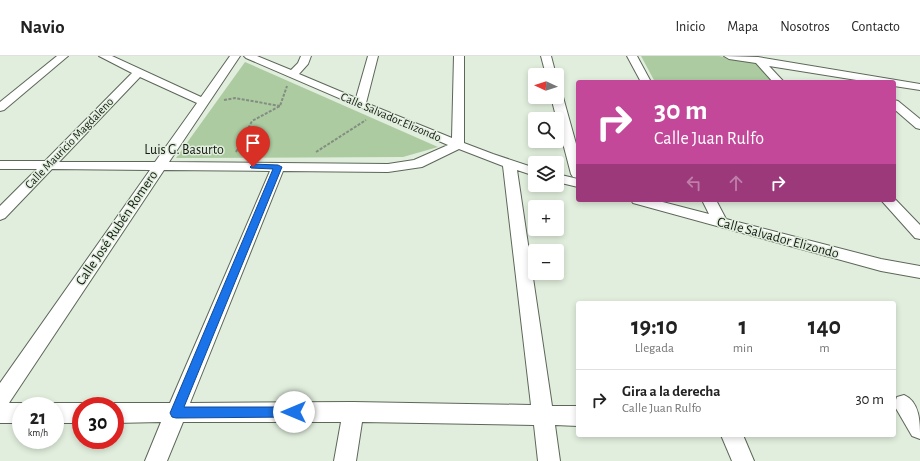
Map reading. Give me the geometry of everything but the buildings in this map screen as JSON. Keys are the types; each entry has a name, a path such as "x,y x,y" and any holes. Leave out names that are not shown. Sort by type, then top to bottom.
{"street":[{"path":"0,108 63,56"},
{"path":"104,56 203,102"},
{"name":"Calle José Rubén Romero","path":"0,400 235,56"},
{"name":"Calle Salvador Elizondo","path":"249,56 458,145 528,170"},
{"path":"292,75 302,64 306,56"},
{"path":"360,104 374,56"},
{"path":"458,145 459,56"},
{"path":"546,56 549,68"},
{"path":"632,56 645,80"},
{"path":"729,56 758,59 867,80"},
{"path":"758,59 777,80"},
{"name":"Calle Mauricio Magdaleno","path":"0,215 139,72"},
{"path":"896,83 920,87"},
{"path":"559,104 576,167"},
{"path":"896,105 920,125"},
{"name":"Luis G. Basurto","path":"0,165 388,168 417,164 458,145"},
{"path":"509,164 549,461"},
{"path":"156,461 286,167"},
{"path":"564,180 576,183"},
{"name":"Calle Salvador Elizondo","path":"645,202 882,265 920,272"},
{"path":"710,202 721,223"},
{"path":"890,202 920,234"},
{"path":"906,405 920,429"},
{"path":"345,461 353,412"},
{"path":"124,413 353,412 576,416"},
{"path":"0,413 12,413"},
{"path":"733,437 743,461"}],"path":[{"path":"229,166 252,121 280,106 292,75"},
{"path":"203,102 236,98 280,106"},
{"path":"286,167 378,112"}],"green space":[{"path":"641,56 719,56 755,62 771,80 654,80"},
{"path":"245,62 438,147 403,157 176,158"}],"route":[{"path":"253,167 278,167 176,413 294,412"}]}
